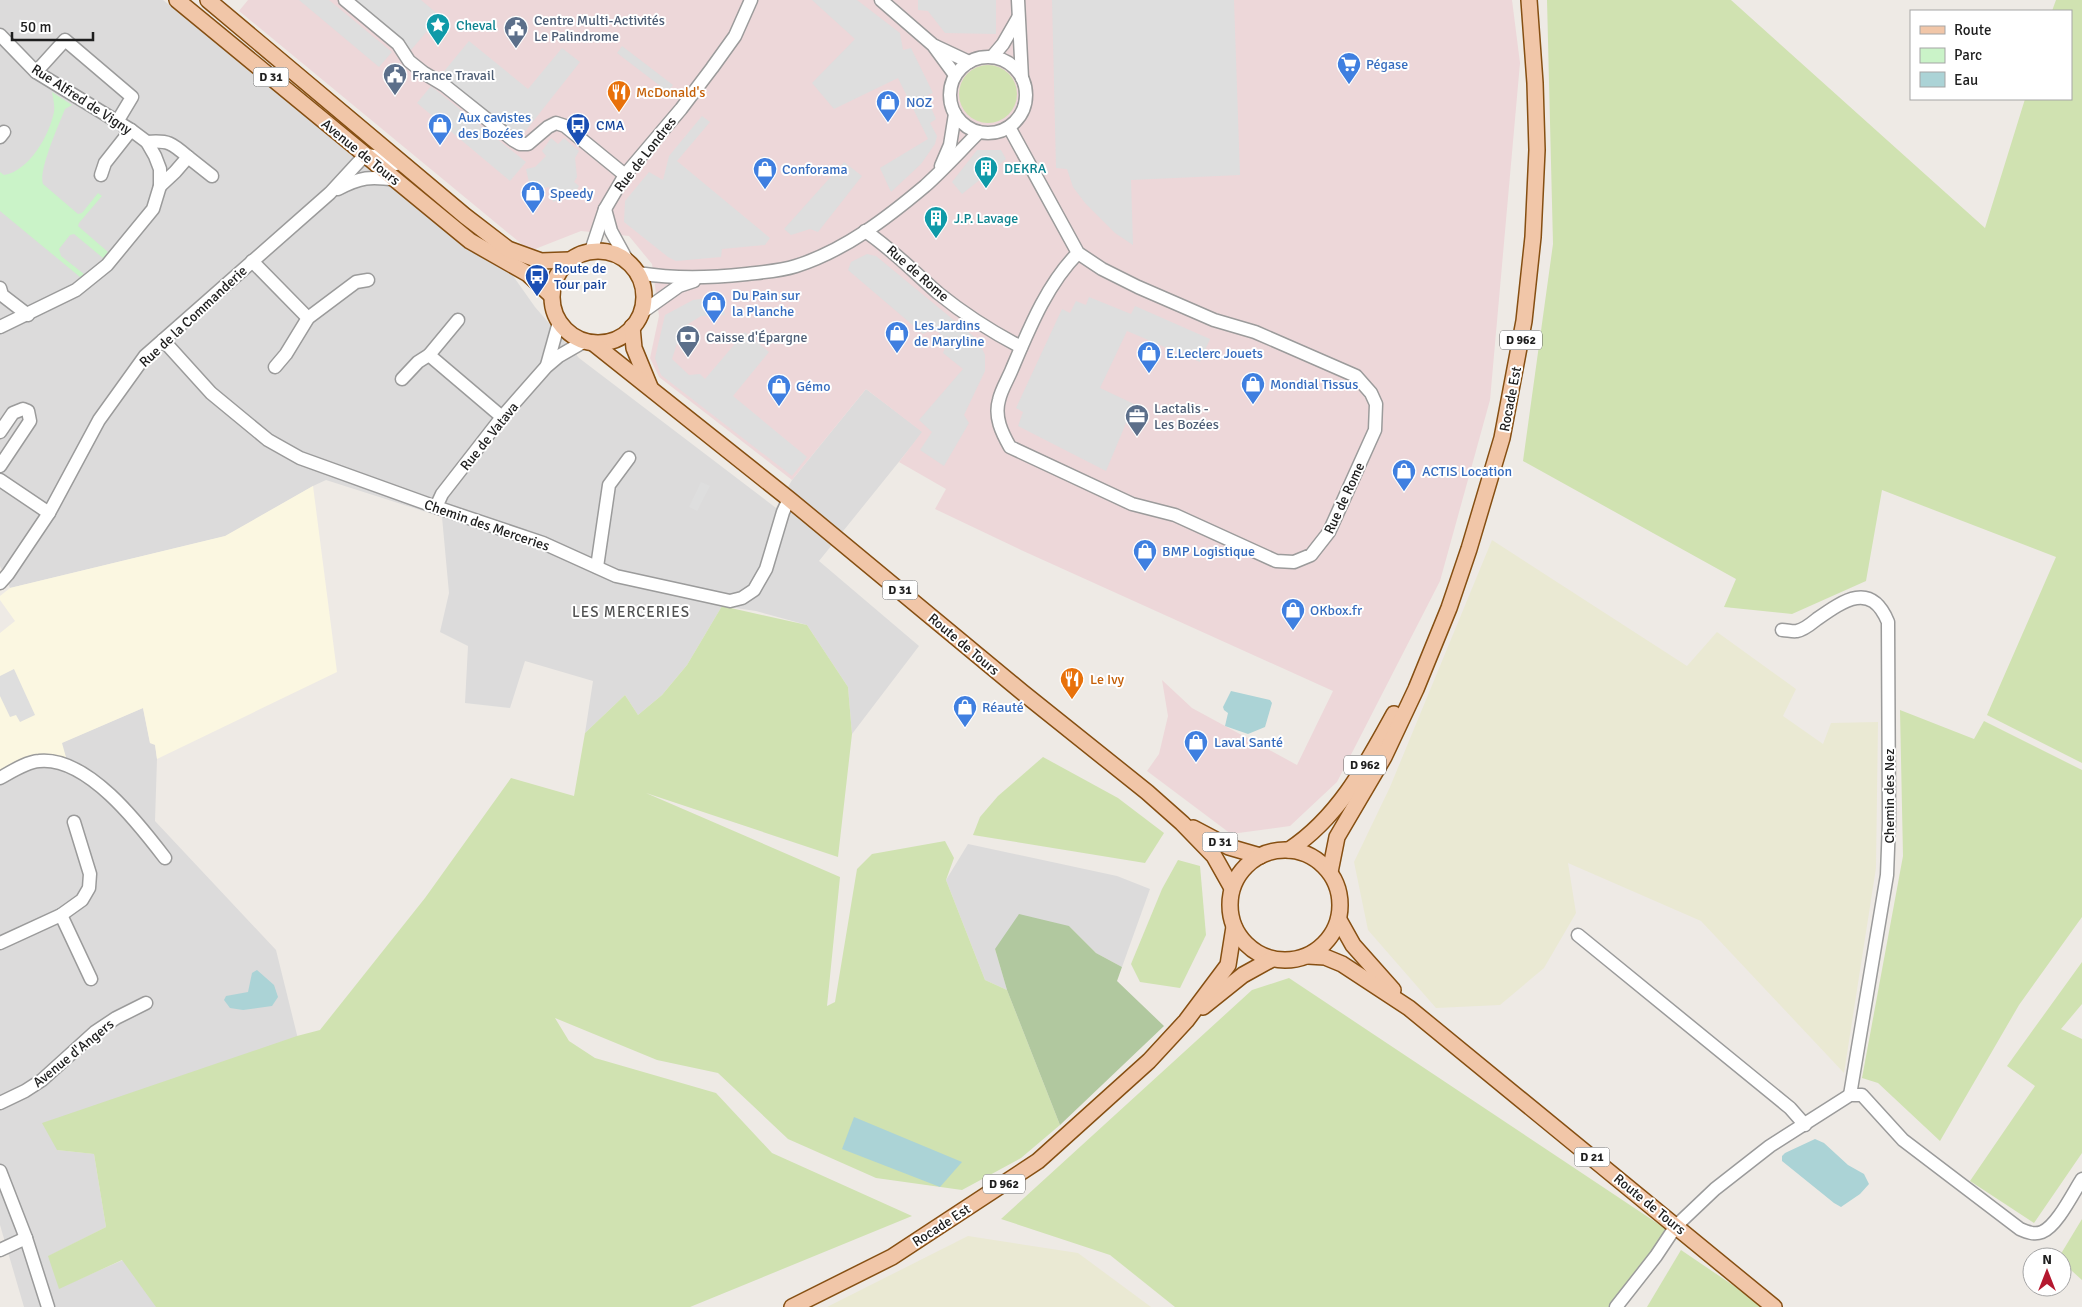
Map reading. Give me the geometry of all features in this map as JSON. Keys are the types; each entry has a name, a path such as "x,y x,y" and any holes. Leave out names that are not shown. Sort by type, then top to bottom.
{"main road":[{"name":"Avenue de Tours","path":"177,0 470,241 528,274 551,295"},
{"name":"Avenue de Tours","path":"208,0 465,216 508,249 541,262 569,260"},
{"name":"Rocade Est","path":"1330,872 1337,837 1384,757 1416,689 1449,608 1470,549 1499,447 1524,321 1533,236 1537,150 1530,0"},
{"path":"591,251 604,251 617,254 633,267 643,286 644,300 641,313 632,328 615,339 604,342 589,342 566,330 559,322 553,309 551,295 556,276 569,260 579,254 591,251"},
{"name":"Route de Tours","path":"632,328 634,348 652,391"},
{"name":"Route de Tours","path":"589,342 789,499 1182,823 1214,856 1232,888"},
{"name":"Rocade Est","path":"1289,850 1320,826 1344,798 1374,751 1409,686 1424,666"},
{"name":"Route de Tours","path":"1182,823 1229,847 1260,856"},
{"path":"1289,850 1304,853 1319,861 1330,872 1338,887 1341,904 1339,920 1327,941 1308,956 1296,960 1272,959 1256,952 1250,947 1243,941 1234,927 1230,914 1232,888 1244,868 1260,856 1274,851 1289,850"},
{"name":"Route de Tours","path":"1339,920 1353,945 1409,1008"},
{"name":"Rocade Est","path":"792,1307 892,1257 1038,1161 1149,1061 1186,1021 1228,965 1234,927"},
{"name":"Route de Tours","path":"1308,956 1325,958 1342,964 1409,1008 1774,1307"},
{"name":"Rocade Est","path":"1186,1021 1243,975 1272,959"}],"street":[{"path":"345,0 398,44 409,61 444,85 513,140 520,144 528,144 548,127 556,124 565,126 625,175"},
{"name":"Rue de Londres","path":"591,251 605,209 625,175 681,109 712,68 735,36 751,0"},
{"path":"881,0 933,45 956,75"},
{"path":"1018,0 1022,78 1026,98 1024,108 1018,119 1009,127 989,133 969,128 955,114 950,94 956,75 969,62 980,57 1004,60 1015,67 1022,78"},
{"path":"992,57 1003,44 1018,18"},
{"name":"Rue Alfred de Vigny","path":"0,35 36,72 131,130 147,142 160,169 160,186 152,209 107,265 76,290 0,327"},
{"path":"36,72 65,40 132,98 117,122"},
{"path":"933,45 969,62"},
{"path":"938,173 950,145 955,114"},
{"name":"Rue de Rome","path":"1009,127 1078,253 1102,269 1138,287 1214,320 1255,332 1356,376 1371,393 1376,404 1375,430 1329,532 1311,556 1294,562 1276,561 1175,516 1132,504 1010,447 1003,435 998,419 998,401 1021,347 1054,282 1078,253"},
{"path":"101,175 105,163 131,130"},
{"path":"605,209 612,231 633,267 665,277 703,278 770,272 796,266 827,253 865,232 912,196 979,132"},
{"path":"147,142 162,141 173,144 212,176"},
{"name":"Rue de la Commanderie","path":"0,584 49,513 99,420 145,356 330,194 364,155"},
{"path":"364,155 383,156 393,162 465,216"},
{"path":"160,186 188,156"},
{"name":"Rue de la Commanderie","path":"330,194 358,179 376,177 396,180"},
{"name":"Rue de Rome","path":"865,232 884,243 939,293 976,321 991,332 1021,347"},
{"path":"252,261 308,318"},
{"path":"641,313 680,286 703,278"},
{"path":"275,367 286,354 308,318 356,282 368,280"},
{"path":"0,288 2,295 28,315"},
{"path":"402,379 418,362 429,356 458,320"},
{"name":"Rue de Vatava","path":"546,367 559,322"},
{"name":"Chemin des Merceries","path":"163,340 211,393 268,440 300,458 436,507 543,542 616,576 730,600 742,598 754,590 766,569 783,512 789,499"},
{"name":"Rue de Vatava","path":"436,507 442,494 502,417 546,367 559,356 589,342"},
{"path":"429,356 502,417"},
{"path":"0,432 14,413 24,409 28,411 30,421 0,466"},
{"path":"597,567 609,485 629,458"},
{"path":"0,480 49,513"},
{"name":"Chemin des Nez","path":"1782,630 1798,631 1837,606 1855,598 1865,597 1872,599 1882,608 1888,622 1889,822 1887,875 1850,1095"},
{"path":"0,778 36,761 62,763 95,783 129,814 166,858"},
{"path":"0,943 61,915 82,900 89,888 90,874 74,822"},
{"path":"61,915 91,979"},
{"path":"1578,935 1790,1108 1805,1125"},
{"name":"Avenue d'Angers","path":"0,1103 42,1080 95,1032 116,1018 146,1003"},
{"path":"1616,1307 1656,1256 1676,1226 1715,1189 1770,1146 1850,1095 1856,1094 1867,1099 1911,1146 2020,1229 2029,1233 2044,1231 2053,1225 2082,1179"},
{"path":"0,1170 26,1238 48,1307"},
{"path":"0,1250 26,1238"}],"shaded area":[{"path":"0,0 163,0 395,185 511,273 535,307 579,358 776,508 792,480 866,389 923,432 819,561 919,646 852,734 848,687 807,625 756,611 722,606 687,665 662,695 638,715 625,695 585,733 593,681 525,661 510,708 465,703 468,646 440,632 449,593 442,517 326,480 226,536 10,588 0,566"},
{"path":"248,0 1512,0 1520,63 1490,400 1440,581 1337,782 1290,826 1231,834 1147,771 1159,754 1168,716 1162,680 1192,708 1297,765 1333,691 1021,550 935,509 946,489 899,462 922,432 866,389 792,480 659,377 650,358 659,316 652,264 629,236 581,231 530,251 239,11"},
{"path":"299,0 329,0 392,52 379,67"},
{"path":"352,0 421,0 440,16 411,50"},
{"path":"812,0 857,0 900,33 903,50 911,48 933,93 926,96 936,119 930,123 937,136 935,144 921,164 891,192 880,168 928,139 898,78 834,109 812,83 855,39"},
{"path":"918,0 996,0 996,34 945,33 928,11 918,10"},
{"path":"1052,0 1234,0 1240,175 1131,180 1133,245 1115,233 1085,203 1073,187 1067,169 1056,168"},
{"path":"469,41 528,89 562,48 580,62 520,138 441,75"},
{"path":"622,46 673,85 668,92 617,53"},
{"path":"431,86 526,162 510,181 417,103"},
{"path":"702,116 710,122 677,161 770,238 765,245 722,249 721,257 676,261 668,257 624,222 625,201 649,172 663,180 669,156"},
{"path":"551,138 558,144 564,138 579,151 575,158 577,177 574,182 579,186 573,196 553,202 549,187 531,191 526,169 535,167 546,156 542,151"},
{"path":"977,150 1001,150 1006,159 962,194 952,182"},
{"path":"844,162 862,176 818,232 810,229 791,235 784,229"},
{"path":"867,254 876,256 978,340 985,355 985,371 964,415 969,423 944,466 920,450 932,432 919,420 963,369 943,353 947,343 943,336 937,331 929,331 923,334 848,270 851,262"},
{"path":"720,296 725,315 701,316 682,328 672,359 689,375 700,374 705,379 745,332 769,352 733,396 807,457 792,476 661,375 655,358 665,315 693,300"},
{"path":"1089,297 1131,314 1135,306 1210,339 1200,362 1127,331 1100,388 1134,404 1106,471 1018,426 1023,412 1016,408 1062,309 1070,313 1076,301 1086,305"},
{"path":"701,482 710,486 697,511 689,507"},
{"path":"313,486 337,672 157,759 155,745 150,743 143,708 62,743 67,761 0,773 0,633 15,621 0,600 0,596 10,588 225,536"},
{"path":"14,669 35,715 20,722 16,715 10,717 0,696 0,676"},
{"path":"143,708 150,743 155,744 157,759 155,821 276,950 299,1043 57,1150 94,1154 106,1227 49,1256 59,1288 123,1260 157,1307 24,1307 0,1225 0,773 67,761 61,743"},
{"path":"968,844 1117,876 1150,889 1122,967 1096,953 1069,926 995,949 1007,990 985,980 946,880"}],"green space":[{"path":"1547,0 1731,0 1985,228 2025,100 2072,100 2072,10 2052,10 2056,0 2082,0 2082,763 1987,715 2056,557 1882,490 1866,581 1792,614 1724,607 1736,579 1523,461 1553,244"},
{"path":"988,65 999,67 1012,78 1017,94 1015,105 1004,118 988,123 977,121 964,110 959,94 961,83 972,70"},
{"path":"52,92 72,105 65,109 50,147 43,169 43,184 78,214 82,213 98,193 102,196 78,226 108,252 103,258 74,234 70,235 59,249 61,256 84,274 80,277 0,211 0,172 4,175 22,167 43,141 54,112"},
{"path":"1492,540 1687,666 1717,632 1796,689 1783,716 1823,744 1831,723 1878,722 1876,868 1844,1073 1701,921 1568,863 1576,913 1544,968 1500,1005 1436,1008 1368,930 1354,862 1390,787"},
{"path":"722,606 807,625 848,687 852,734 838,857 646,793 840,877 827,1006 835,1002 857,869 872,854 945,841 954,858 946,880 985,980 1007,990 1060,1125 1021,1158 962,1190 876,1178 788,1139 718,1073 657,1060 555,1018 569,1041 595,1058 716,1093 772,1153 912,1216 690,1307 156,1307 122,1260 59,1289 48,1256 106,1227 94,1154 57,1150 42,1123 297,1036 320,1030 425,898 511,778 574,796 585,733 625,695 638,715 662,695 687,665"},
{"path":"1900,710 1974,739 1984,721 2082,770 2082,917 2019,1005 1940,1141 1878,1083 1862,1078 1903,856"},
{"path":"1043,757 1118,798 1164,833 1145,863 973,835 980,817 998,796"},
{"path":"1178,860 1200,866 1206,935 1180,988 1140,982 1131,964 1162,889"},
{"path":"1019,914 1069,926 1096,953 1122,967 1117,981 1164,1026 1060,1125 1007,990 995,949"},
{"path":"2082,962 2082,1004 2061,1029 2082,1039 2082,1153 2034,1223 1970,1181 2035,1086 2007,1066"},
{"path":"1289,978 1672,1233 1619,1307 1175,1307 1110,1255 1001,1219 1252,990"},
{"path":"2082,1219 2082,1280 2072,1271 2072,1247 2065,1247"},
{"path":"968,1236 1078,1253 1151,1307 827,1307"},
{"path":"1681,1250 1765,1307 1647,1307"}],"water":[{"path":"1231,691 1270,700 1272,703 1265,727 1248,734 1225,726 1228,713 1223,707"},
{"path":"257,970 274,985 278,997 272,1006 243,1010 230,1008 224,1000 226,996 248,992 252,973"},
{"path":"854,1117 962,1162 940,1187 842,1149"},
{"path":"1815,1139 1824,1143 1848,1165 1864,1174 1869,1184 1860,1194 1841,1207 1782,1161 1782,1156 1785,1153"}],"place":[{"name":"Cheval","path":"438,46"},
{"name":"Centre Multi-Activités Le Palindrome","path":"516,49"},
{"name":"Pégase","path":"1349,85"},
{"name":"France Travail","path":"395,96"},
{"name":"McDonald's","path":"619,113"},
{"name":"NOZ","path":"888,123"},
{"name":"Aux cavistes des Bozées","path":"440,146"},
{"name":"CMA","path":"578,146"},
{"name":"DEKRA","path":"986,189"},
{"name":"Conforama","path":"765,190"},
{"name":"Speedy","path":"533,214"},
{"name":"J.P. Lavage","path":"936,239"},
{"name":"Route de Tour pair","path":"537,297"},
{"name":"Du Pain sur la Planche","path":"714,324"},
{"name":"Les Jardins de Maryline","path":"897,354"},
{"name":"Caisse d'Épargne","path":"688,358"},
{"name":"E.Leclerc Jouets","path":"1149,374"},
{"name":"Mondial Tissus","path":"1253,405"},
{"name":"Gémo","path":"779,407"},
{"name":"Lactalis - Les Bozées","path":"1137,437"},
{"name":"ACTIS Location","path":"1404,492"},
{"name":"BMP Logistique","path":"1145,572"},
{"name":"OKbox.fr","path":"1293,631"},
{"name":"Le Ivy","path":"1072,700"},
{"name":"Réauté","path":"965,728"},
{"name":"Laval Santé","path":"1196,763"}],"district":[{"name":"LES MERCERIES","path":"631,612"}]}
